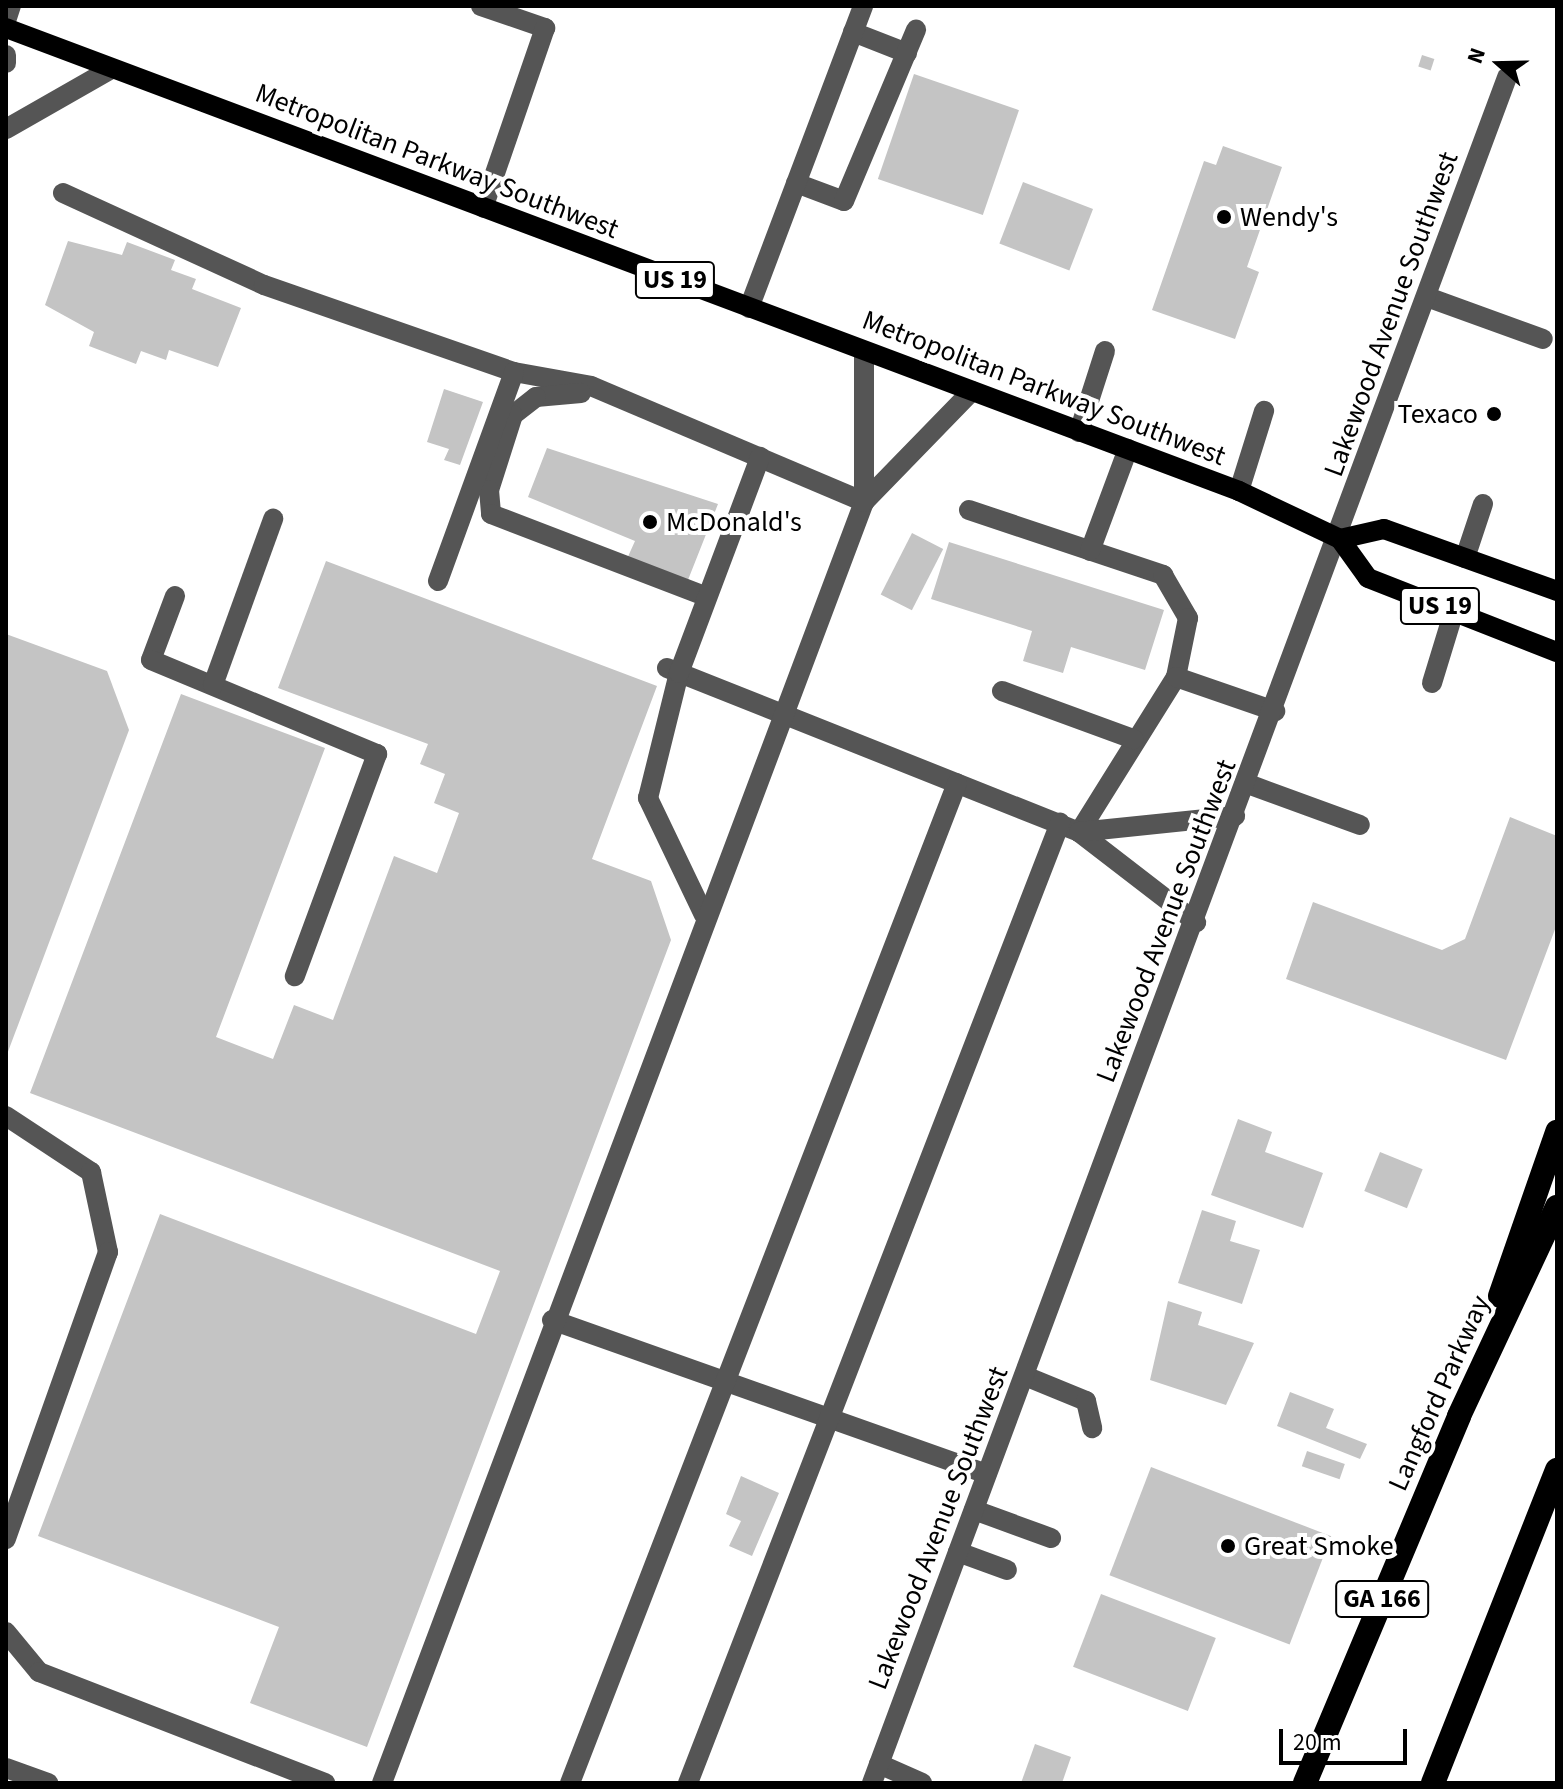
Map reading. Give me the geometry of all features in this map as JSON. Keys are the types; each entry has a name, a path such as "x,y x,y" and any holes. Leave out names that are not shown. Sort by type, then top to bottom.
{"highway":[{"path":"1459,1416 1557,1132"},
{"name":"Langford Parkway","path":"1305,1783 1459,1416 1557,1207"},
{"path":"1433,1783 1557,1470"}],"main road":[{"name":"Metropolitan Parkway Southwest","path":"6,28 1239,491 1340,539 1368,578 1557,652"},
{"name":"US 19","path":"1340,539 1384,529 1557,591"}],"street":[{"path":"6,21 11,6"},
{"path":"481,6 545,28 483,208"},
{"path":"749,308 863,6"},
{"path":"796,183 844,201 916,30"},
{"path":"853,32 907,53"},
{"path":"6,55 6,63"},
{"path":"6,129 111,69"},
{"name":"Lakewood Avenue Southwest","path":"875,1774 1340,539 1507,77"},
{"path":"63,193 264,285 514,372 609,394 864,502"},
{"path":"1427,297 1543,339"},
{"path":"382,1783 704,915 864,502 864,351"},
{"path":"1079,432 1105,351"},
{"path":"438,581 514,372"},
{"path":"864,502 972,391"},
{"path":"609,394 536,397 513,415 489,490 491,514 707,597"},
{"path":"1239,491 1264,411"},
{"path":"1090,551 1128,449"},
{"path":"704,915 648,798 673,671 707,597 760,457"},
{"path":"1465,558 1483,504"},
{"path":"688,1783 828,1417 1069,827 1176,677 1188,618 1163,575 969,510"},
{"path":"213,685 273,519"},
{"path":"175,596 151,660 377,754 295,976"},
{"path":"1432,683 1454,611"},
{"path":"673,671 1069,827 1196,922"},
{"path":"1176,677 1275,711"},
{"path":"1002,691 1133,739"},
{"path":"570,1783 728,1382 957,783"},
{"path":"1248,784 1360,825"},
{"path":"1069,827 1235,816"},
{"path":"6,1116 91,1172 108,1252 6,1539"},
{"path":"552,1320 987,1474"},
{"path":"1025,1376 1086,1401 1092,1428"},
{"path":"974,1510 1051,1538"},
{"path":"958,1552 1007,1570"},
{"path":"6,1632 39,1672 325,1783"},
{"path":"6,1768 48,1783"},
{"path":"875,1774 922,1783"}],"building":[{"path":"1422,55 1434,59 1431,70 1418,66"},
{"path":"914,74 1019,110 983,215 878,179"},
{"name":"Wendy's","path":"1223,146 1282,167 1247,267 1259,272 1235,339 1152,310 1204,161 1216,165"},
{"path":"1023,182 1093,209 1069,270 999,244"},
{"path":"68,241 122,255 127,242 175,260 171,270 196,279 192,289 241,308 218,367 169,350 166,360 141,351 136,364 89,346 94,332 45,305"},
{"path":"444,389 483,402 460,465 444,460 449,449 427,442"},
{"name":"McDonald's","path":"547,448 718,504 686,585 626,561 635,541 528,497"},
{"path":"912,533 943,549 912,610 881,594"},
{"path":"949,542 1164,610 1145,670 1071,647 1063,673 1023,661 1032,631 931,599"},
{"path":"326,561 657,686 592,859 651,881 671,940 367,1747 250,1703 279,1627 38,1536 160,1214 476,1334 500,1271 30,1093 181,694 325,748 216,1037 273,1059 294,1005 333,1020 394,856 437,873 459,813 434,803 445,774 420,764 428,744 278,688"},
{"path":"6,634 107,671 129,730 6,1057"},
{"path":"1510,817 1557,836 1557,924 1506,1060 1286,979 1313,902 1442,950 1465,939"},
{"path":"1238,1119 1272,1132 1265,1152 1323,1173 1303,1228 1211,1195"},
{"path":"1380,1152 1423,1169 1407,1208 1364,1191"},
{"path":"1202,1210 1236,1221 1230,1241 1260,1250 1242,1304 1178,1283"},
{"path":"1168,1301 1202,1312 1198,1325 1254,1343 1226,1405 1150,1380"},
{"path":"1290,1392 1334,1409 1326,1428 1367,1444 1360,1459 1277,1426"},
{"path":"1307,1451 1345,1464 1340,1479 1302,1466"},
{"path":"1151,1467 1331,1536 1290,1644 1109,1575"},
{"path":"741,1476 779,1493 752,1556 729,1546 741,1521 726,1514"},
{"path":"1101,1594 1216,1638 1188,1711 1073,1667"},
{"path":"1035,1744 1071,1757 1062,1783 1021,1783"}],"place":[{"name":"Wendy's","path":"1224,217"},
{"name":"Texaco","path":"1494,414"},
{"name":"McDonald's","path":"650,522"},
{"name":"Great Smoke","path":"1228,1546"}]}
